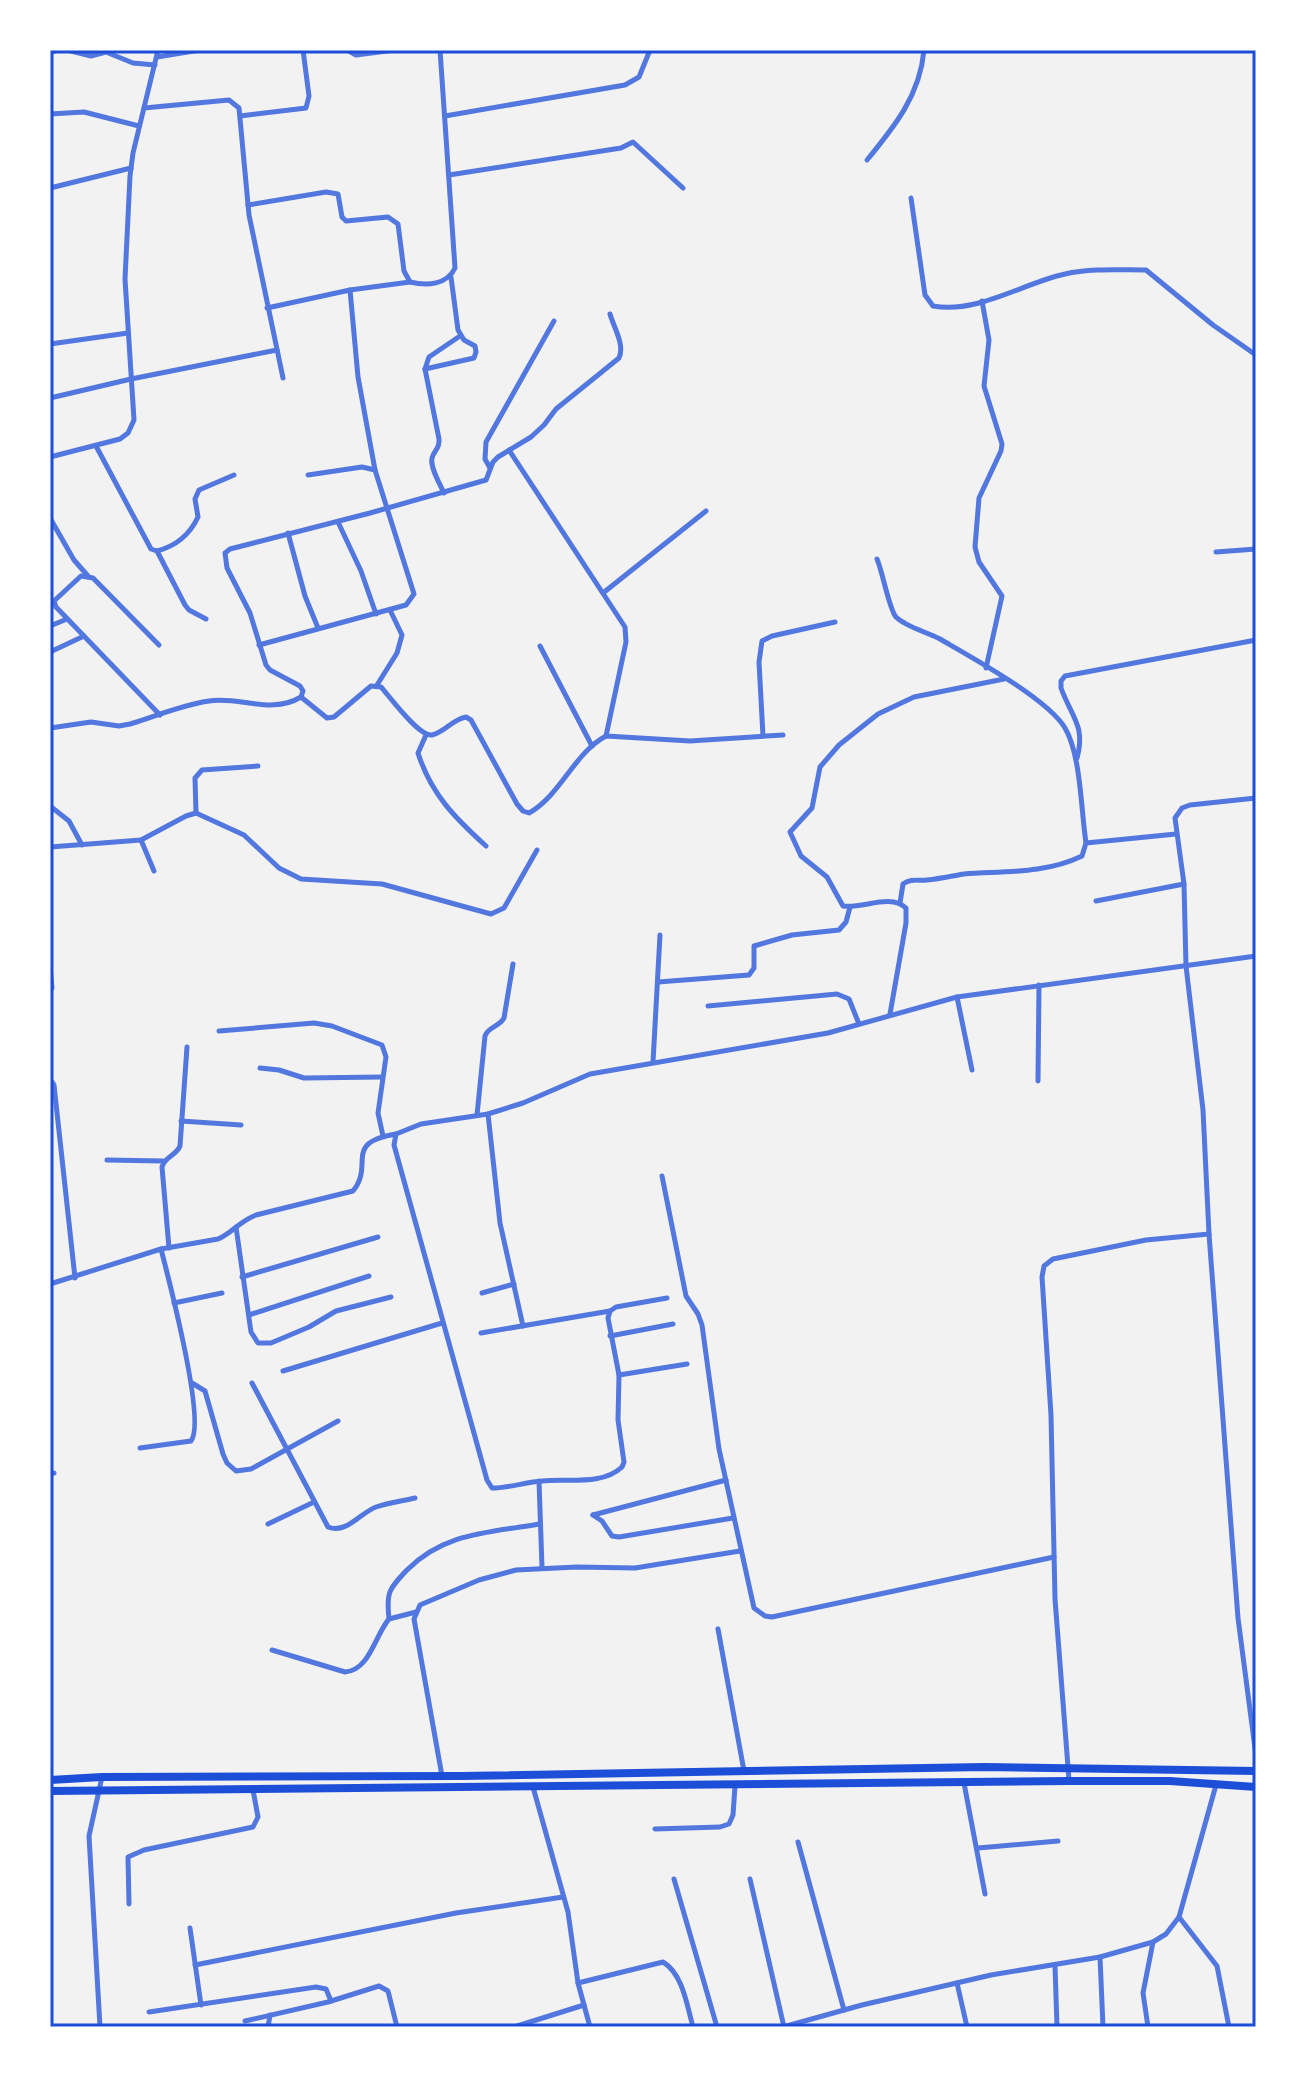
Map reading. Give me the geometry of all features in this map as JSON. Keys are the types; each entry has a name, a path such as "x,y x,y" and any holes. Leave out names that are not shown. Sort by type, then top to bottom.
{"main road":[{"path":"50,1780 1069,1767 1256,1771"},
{"path":"50,1791 1069,1781 1170,1781 1256,1787"}],"street":[{"path":"50,52 60,50"},
{"path":"67,50 85,56 112,53 133,63 155,65"},
{"path":"50,457 120,439 132,428 135,407 125,279 131,168 157,53 200,50"},
{"path":"240,116 306,108 309,96 303,50"},
{"path":"347,50 356,55 395,50"},
{"path":"267,308 350,290 410,282 440,282 451,276 455,268 440,50"},
{"path":"445,116 625,85 639,77 650,50"},
{"path":"867,160 905,110 917,86 924,50"},
{"path":"144,108 229,100 235,103 240,116 248,205 283,378"},
{"path":"50,114 84,112 139,126"},
{"path":"449,175 621,148 633,142 683,188"},
{"path":"50,188 131,168"},
{"path":"248,205 332,192 341,197 342,217 346,221 393,219 398,224 404,271 410,282"},
{"path":"911,198 927,301 933,306 944,308 982,301 1061,274 1146,270 1213,325 1256,355"},
{"path":"425,369 474,358 476,352 475,346 460,336 451,276"},
{"path":"259,645 406,605 414,594 414,586 375,470 358,377 350,290"},
{"path":"982,301 989,340 984,386 1002,444 979,498 976,514 975,555 1002,596 986,668"},
{"path":"50,728 91,722 119,726 211,701 273,705 286,704 301,697 303,691 300,686 266,665 250,613 227,568 225,553 230,549 486,480 498,457 531,437 556,409 619,358 622,352 610,314"},
{"path":"490,468 485,459 486,442 554,321"},
{"path":"50,344 128,333"},
{"path":"432,457 440,446 425,369 429,357 460,336"},
{"path":"50,398 277,350"},
{"path":"96,446 151,549 157,551 173,545 189,532 198,517 195,499 199,490 234,475"},
{"path":"431,448 433,465 444,493"},
{"path":"509,450 626,633 606,736"},
{"path":"308,475 362,467 375,470"},
{"path":"603,593 706,511"},
{"path":"50,518 74,560 88,576"},
{"path":"338,522 361,571 376,614"},
{"path":"288,533 305,596 318,628"},
{"path":"1216,552 1256,549"},
{"path":"157,551 185,605 206,619"},
{"path":"877,559 894,615 1028,692 1065,727 1076,759 1086,843 1082,856 1072,861 1021,872 905,881 900,903"},
{"path":"159,645 93,578 81,576 54,601 67,619 160,715"},
{"path":"377,685 401,642 400,628 390,610"},
{"path":"50,626 67,619"},
{"path":"763,736 759,662 762,641 835,622"},
{"path":"50,652 84,636"},
{"path":"1076,759 1081,740 1080,728 1061,688 1065,676 1256,640"},
{"path":"540,646 592,746"},
{"path":"890,1014 906,908 891,901 843,906 838,902 827,877 804,861 791,836 792,828 812,808 820,767 847,738 894,705 934,692 1004,679"},
{"path":"301,697 327,718 334,717 371,686 377,685 426,735 433,735 459,718 466,717 471,720 517,804 529,813 541,806 592,746 606,736 690,741 783,735"},
{"path":"426,735 418,753 440,798 456,819 486,846"},
{"path":"196,813 197,773 202,770 258,766"},
{"path":"1256,798 1201,803 1182,808 1175,818 1184,884 1186,966 1203,1110 1209,1234 1238,1618 1256,1756"},
{"path":"50,806 69,821 82,845"},
{"path":"50,847 141,840 196,813 244,835 279,868 301,879 382,884 491,914 504,908 537,850"},
{"path":"1086,843 1176,834"},
{"path":"141,840 154,871"},
{"path":"1096,901 1184,884"},
{"path":"658,982 749,975 754,968 754,946 792,935 839,930 846,922 850,907"},
{"path":"653,1063 660,935"},
{"path":"50,1284 161,1249 218,1239 256,1215 353,1191 358,1184 362,1153 367,1143 421,1124 488,1114 523,1103 590,1074 828,1033 957,997 1256,956"},
{"path":"477,1115 485,1036 504,1018 513,964"},
{"path":"50,967 50,991"},
{"path":"1038,1081 1039,985"},
{"path":"708,1006 837,994 849,999 859,1024"},
{"path":"957,997 972,1070"},
{"path":"219,1031 314,1023 332,1026 382,1045 386,1057 378,1113 383,1136"},
{"path":"107,1160 163,1161 177,1151 187,1047"},
{"path":"260,1068 304,1078 382,1077"},
{"path":"50,1079 54,1085 75,1278"},
{"path":"488,1114 500,1223 523,1326"},
{"path":"181,1121 241,1125"},
{"path":"396,1134 394,1145 442,1323 492,1488 584,1479 611,1474 622,1467 624,1462 618,1420 619,1375 610,1336 610,1311"},
{"path":"163,1161 169,1248"},
{"path":"662,1176 686,1296 702,1325 726,1480 754,1608 772,1617 1054,1557"},
{"path":"236,1227 253,1338 264,1344 302,1330 336,1311 391,1297"},
{"path":"1069,1781 1054,1557 1044,1266 1053,1259 1146,1240 1209,1234"},
{"path":"242,1277 378,1237"},
{"path":"140,1448 185,1443 195,1438 191,1382 161,1249"},
{"path":"248,1316 369,1276"},
{"path":"482,1293 514,1284"},
{"path":"174,1303 222,1293"},
{"path":"481,1333 667,1298"},
{"path":"283,1371 442,1323"},
{"path":"610,1336 673,1324"},
{"path":"619,1375 687,1364"},
{"path":"191,1382 205,1391 220,1444 232,1469 244,1471 338,1421"},
{"path":"252,1383 331,1529 357,1521 377,1507 415,1498"},
{"path":"726,1480 593,1515 602,1521 612,1536 619,1537 733,1518"},
{"path":"539,1481 542,1567"},
{"path":"268,1524 314,1502"},
{"path":"272,1650 345,1672 352,1671 363,1663 389,1619 387,1604 390,1587 421,1555 460,1538 539,1524"},
{"path":"442,1776 414,1619 416,1612 428,1600 479,1580 516,1570 542,1567 625,1569 740,1551"},
{"path":"389,1619 416,1612"},
{"path":"718,1629 744,1772"},
{"path":"100,2027 89,1836 102,1777"},
{"path":"964,1783 985,1894"},
{"path":"533,1785 571,1929 578,1983 590,2027"},
{"path":"750,1879 784,2027 957,1983 1100,1957 1153,1942 1166,1934 1179,1917 1216,1785"},
{"path":"655,1829 729,1824 733,1815 735,1786"},
{"path":"129,1904 128,1857 144,1850 253,1827 258,1817 252,1789"},
{"path":"978,1848 1058,1841"},
{"path":"798,1842 844,2010"},
{"path":"674,1879 717,2027"},
{"path":"195,1965 456,1913 563,1897"},
{"path":"1179,1917 1217,1966 1229,2027"},
{"path":"190,1928 201,2005"},
{"path":"1148,2027 1143,1993 1153,1942"},
{"path":"1100,1957 1103,2027"},
{"path":"578,1983 663,1962 670,1966 681,1985 693,2027"},
{"path":"1055,1966 1057,2027"},
{"path":"957,1983 967,2027"},
{"path":"149,2012 316,1987 326,1989 331,2001"},
{"path":"245,2021 383,1987 388,1991 397,2027"},
{"path":"514,2027 584,2005"},
{"path":"268,2027 270,2015"}]}
